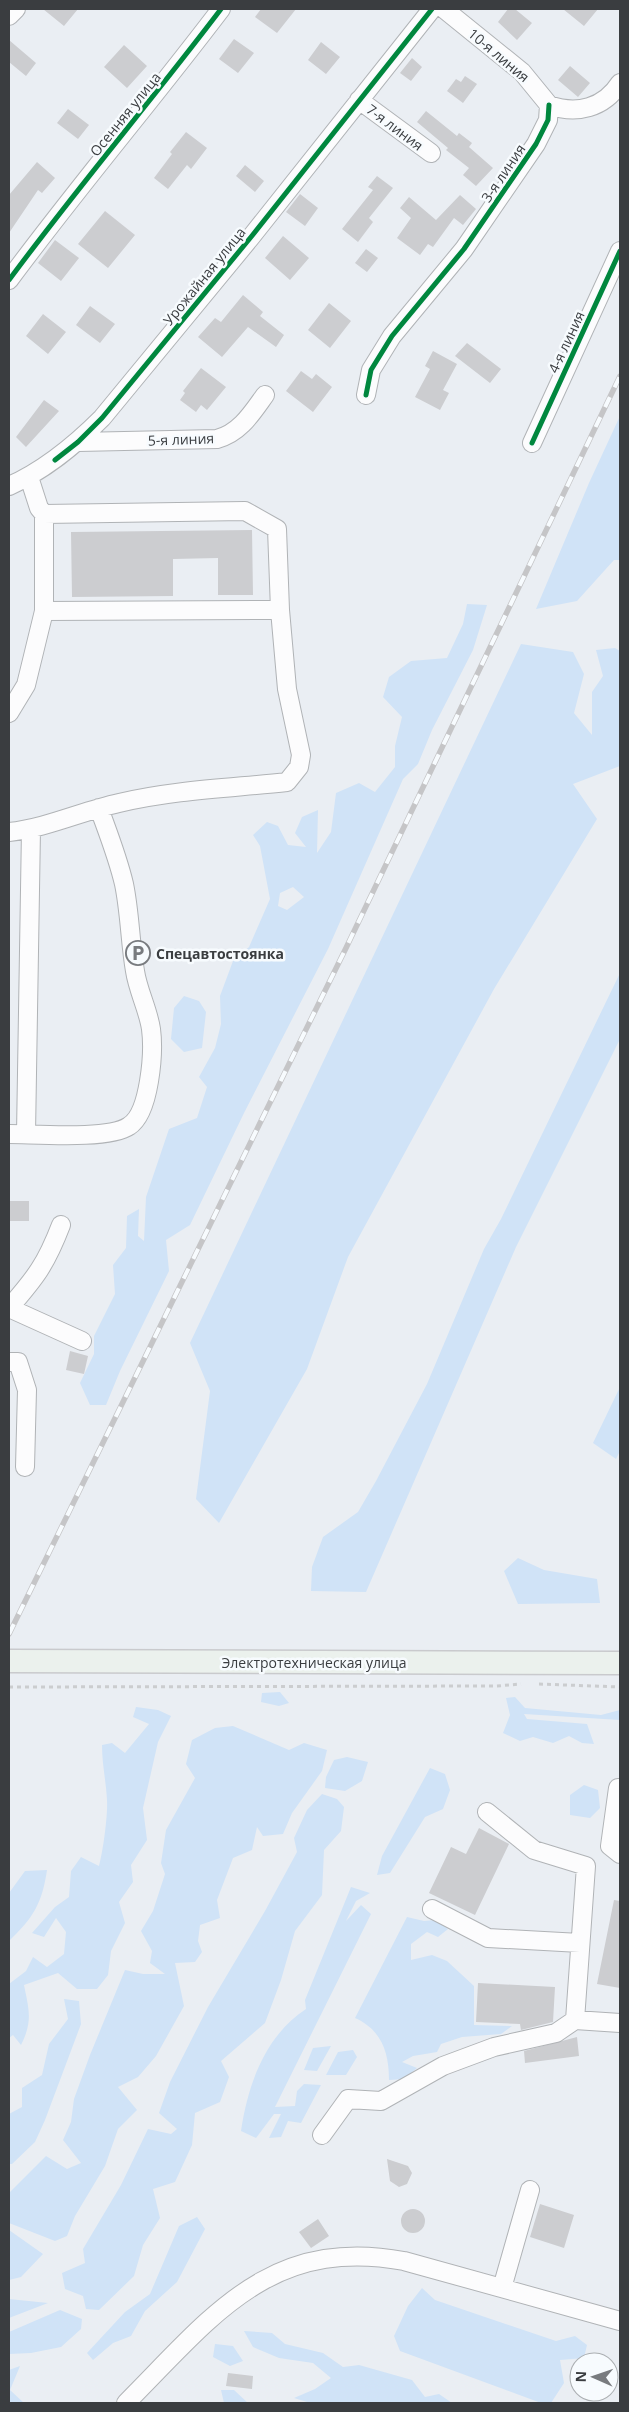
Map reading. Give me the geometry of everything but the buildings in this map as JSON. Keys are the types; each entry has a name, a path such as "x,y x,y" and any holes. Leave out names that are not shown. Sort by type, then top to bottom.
{"main road":[{"name":"Электротехническая улица","path":"9,1661 620,1663"}],"street":[{"path":"9,16 16,9"},
{"name":"Осенняя улица","path":"9,280 44,233 155,96 221,9"},
{"name":"Урожайная улица","path":"9,486 29,477 55,460 78,442 102,418 239,252 432,9"},
{"name":"10-я линия","path":"444,9 522,72 549,105"},
{"path":"549,105 566,111 582,109 600,102 620,82"},
{"name":"7-я линия","path":"360,99 431,153"},
{"name":"3-я линия","path":"366,395 371,370 392,336 464,249 536,144 548,120 549,105"},
{"name":"4-я линия","path":"532,443 620,251"},
{"name":"5-я линия","path":"78,442 230,436 247,420 266,395"},
{"path":"9,713 26,685 44,611 44,514 39,508 29,477"},
{"path":"9,832 31,830 99,808 144,798 286,782 294,776 299,767 301,755 288,689 280,610 277,528 245,511 44,514"},
{"path":"44,611 280,610"},
{"path":"31,830 17,1134 102,1134 119,1131 130,1126 138,1117 145,1099 152,1056 151,1028 137,982 124,885 99,808"},
{"path":"61,1225 48,1258 37,1276 9,1308 82,1342"},
{"path":"9,1362 18,1362 27,1390 25,1467"},
{"path":"618,1788 610,1846 620,1854"},
{"path":"487,1812 534,1850 586,1866 575,2020"},
{"path":"432,1909 488,1938 580,1943"},
{"path":"322,2135 348,2099 381,2101 443,2066 494,2047 556,2033 575,2020 620,2022"},
{"path":"502,2288 530,2190"},
{"path":"126,2403 225,2306 277,2272 309,2261 338,2256 381,2257 620,2321"}],"path":[{"path":"9,1687 497,1686 530,1683 620,1687"}],"shaded area":[{"path":"620,416 620,560 614,560 577,601 536,609 589,483"},
{"path":"467,604 487,605 473,650 432,730 418,764 403,779 328,949 244,1113 190,1225 166,1240 169,1271 120,1371 106,1405 90,1405 80,1383 94,1354 94,1336 115,1294 113,1265 126,1248 127,1216 139,1209 138,1236 144,1241 146,1197 169,1129 197,1118 207,1087 199,1077 215,1048 221,1024 220,996 233,961 249,947 270,899 260,846 253,835 267,822 278,826 288,845 306,847 295,833 302,817 318,810 317,853 331,832 336,793 359,783 375,792 395,767 395,746 402,717 383,697 389,677 411,661 447,658 463,624","holes":["293,887 304,897 287,910 278,906 280,893"]},
{"path":"521,644 573,652 584,674 574,713 592,735 592,692 603,676 596,650 615,648 620,651 620,766 573,784 597,819 494,989 348,1257 307,1369 219,1523 196,1499 210,1391 190,1343"},
{"path":"620,973 620,1039 516,1247 366,1592 311,1591 312,1567 323,1537 358,1512 376,1481 427,1384 484,1249 501,1219"},
{"path":"184,996 199,1001 206,1012 202,1048 184,1052 171,1039 174,1008"},
{"path":"620,1387 620,1451 616,1459 593,1443"},
{"path":"518,1558 544,1570 597,1579 600,1603 518,1604 504,1571"},
{"path":"280,1692 289,1703 279,1706 261,1702 262,1693"},
{"path":"515,1697 525,1708 601,1715 620,1710 620,1720 524,1714 527,1719 587,1724 594,1744 582,1743 569,1736 553,1743 533,1737 520,1741 503,1733 510,1715 506,1698"},
{"path":"136,1707 158,1710 171,1716 158,1742 143,1808 147,1840 131,1865 133,1882 119,1902 125,1923 111,1951 108,1975 97,1989 77,1989 58,1973 24,1985 29,2022 21,2045 13,2035 9,2038 9,1984 26,1971 33,1957 47,1967 64,1954 66,1932 56,1918 44,1937 32,1933 55,1907 69,1897 71,1871 81,1857 99,1866 105,1833 107,1807 102,1745 112,1743 125,1753 149,1724 133,1717"},
{"path":"233,1726 289,1750 304,1743 327,1750 322,1771 292,1813 283,1834 263,1836 257,1827 252,1850 233,1858 217,1900 220,1918 200,1925 198,1941 202,1952 195,1962 175,1963 184,2006 156,2056 138,2077 118,2087 137,2110 118,2129 105,2166 75,2216 67,2236 55,2241 9,2223 9,2193 46,2156 67,2169 81,2163 63,2140 71,2122 74,2099 90,2055 125,1970 143,1974 165,1974 150,1963 152,1951 141,1931 153,1911 165,1874 161,1863 166,1830 195,1778 186,1764 192,1740 215,1728"},
{"path":"347,1757 368,1762 362,1781 345,1791 325,1788 326,1777 334,1760"},
{"path":"430,1768 445,1774 450,1790 443,1809 425,1817 390,1873 377,1875 382,1856"},
{"path":"584,1785 598,1790 600,1808 590,1818 570,1815 570,1795"},
{"path":"322,1794 337,1799 344,1807 341,1831 324,1850 322,1895 295,1931 281,1980 265,2023 221,2061 229,2077 220,2102 195,2113 192,2145 175,2182 153,2189 160,2218 143,2245 134,2276 99,2310 86,2309 83,2296 65,2289 62,2273 85,2263 83,2249 121,2185 148,2129 171,2134 177,2129 159,2113 170,2082 208,2007 265,1911 297,1852 294,1838 307,1810"},
{"path":"47,1870 42,1892 35,1910 9,1941 9,1893 25,1871"},
{"path":"351,1887 370,1893 356,1901 346,1921 361,1905 371,1914 275,2107 295,2106 297,2091 304,2084 321,2085 301,2123 288,2121 281,2137 269,2138 281,2114 274,2114 256,2138 241,2131 248,2096 254,2079 269,2047 292,2020 306,2009 305,2000"},
{"path":"407,1917 424,1921 435,1920 448,1929 438,1937 427,1932 411,1944 411,1960 432,1955 447,1961 474,1986 474,2025 512,2026 501,2034 462,2037 441,2044 437,2052 413,2056 402,2062 417,2068 404,2079 389,2080 389,2070 382,2043 372,2029 355,2018"},
{"path":"64,1999 79,2001 81,2024 35,2142 12,2164 9,2164 9,2114 22,2107 22,2088 42,2075 49,2044 68,2019"},
{"path":"331,2046 317,2071 304,2070 313,2048"},
{"path":"353,2050 357,2057 346,2075 326,2075 338,2052"},
{"path":"197,2217 205,2229 177,2282 145,2311 131,2336 113,2343 93,2360 87,2353 125,2312 150,2294 179,2226"},
{"path":"9,2230 43,2254 21,2277 9,2280"},
{"path":"422,2288 435,2300 556,2341 575,2336 587,2345 585,2352 569,2352 569,2359 560,2360 564,2383 551,2403 541,2403 400,2351 394,2336 408,2306"},
{"path":"9,2299 48,2303 9,2318"},
{"path":"60,2310 82,2319 81,2329 61,2347 31,2353 9,2354 9,2332"},
{"path":"244,2331 272,2333 285,2344 323,2353 343,2367 359,2365 412,2380 425,2397 439,2394 452,2403 306,2403 294,2398 315,2389 331,2378 313,2363 279,2358 253,2347"},
{"path":"215,2344 233,2346 243,2361 230,2366 213,2357"},
{"path":"20,2366 10,2390 24,2403 9,2403 9,2370"},
{"path":"221,2390 234,2390 248,2403 224,2403"}],"railway":[{"path":"9,1634 346,948 620,376"}],"cycle path":[{"path":"9,280 221,9"},
{"path":"55,460 78,442 102,418 251,237 432,9"},
{"path":"366,395 371,370 392,336 464,249 536,144 548,120 549,105"},
{"path":"532,443 620,251"}],"place":[{"name":"Спецавтостоянка","path":"138,953"}]}
